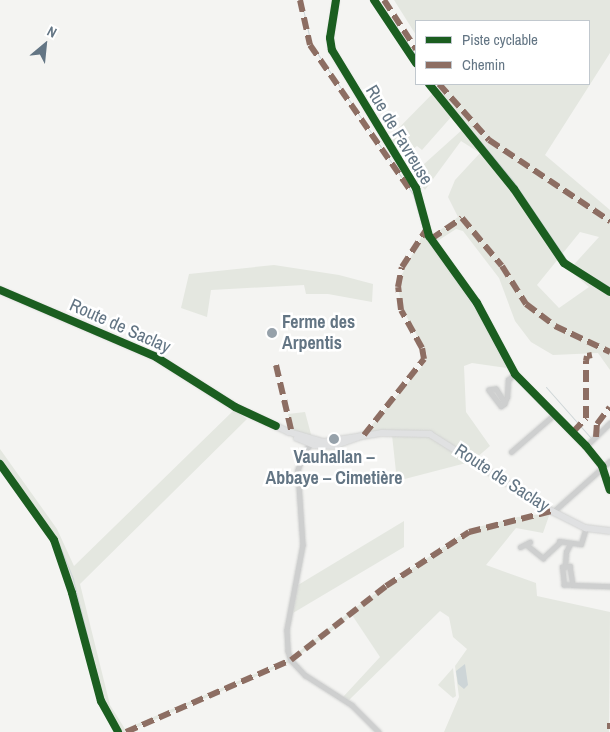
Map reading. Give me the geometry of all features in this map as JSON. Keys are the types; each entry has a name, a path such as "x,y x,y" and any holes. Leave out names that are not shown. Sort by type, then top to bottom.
{"main road":[{"name":"Route de Saclay","path":"0,290 156,357 235,407 289,432 305,442 334,446 364,435"},
{"name":"Route de Saclay","path":"289,432 324,442 364,435 413,432 437,436 553,512 586,528 610,531"}],"street":[{"name":"Rue de Favreuse","path":"336,0 330,44 342,69 416,188 429,236 477,303 514,374 586,446 602,466 610,490"},
{"path":"504,402 508,380 514,374"},
{"path":"511,452 555,414"},
{"path":"586,446 610,423"},
{"path":"305,442 305,451 298,470 303,554 287,630 288,651 291,660 305,675 352,705 379,732"},
{"name":"Route de Saclay","path":"305,442 324,442"},
{"path":"305,451 312,444"},
{"path":"553,512 602,466 610,462"},
{"path":"520,547 528,544 542,558 559,541 581,544 586,528"},
{"path":"570,544 566,552 565,566 562,567 562,582 573,585 610,586"},
{"path":"565,566 573,567 573,585"}],"shaded area":[{"path":"394,0 610,0 610,53 590,84 590,20 415,20 415,33"},
{"path":"441,85 590,85 545,155 610,210 610,370 598,353 553,355 531,342 515,321 499,278 463,231 456,229 436,242 432,236 458,217 448,197 455,180 480,153 461,141 425,190 413,174 463,129 452,116 422,150 417,146 401,158 388,139","holes":["580,232 599,237 569,270 589,287 559,308 537,285"]},
{"path":"424,232 478,313 507,368 472,363 464,366 466,412 490,446 475,459 437,437 388,431 366,432 425,363 427,354 403,310 399,293 400,278"},
{"path":"274,265 339,275 373,284 372,302 328,294 306,294 304,285 211,290 207,317 181,308 189,274"},
{"path":"234,410 247,419 80,584 110,705 125,729 288,660 290,662 126,732 115,732 99,706 68,586 54,545 0,466 0,449 57,529 74,566"},
{"path":"305,412 312,438 292,430 288,414"},
{"path":"392,435 431,437 470,462 397,481"},
{"path":"550,513 543,533 516,528 486,565 536,583 537,596 610,612 609,732 444,732 459,697 455,666 467,649 453,637 449,617 440,611 348,701 343,697 380,657 352,615 293,660 292,657 363,602 461,535 474,528 518,517"},
{"path":"404,521 404,547 293,613 298,585"},
{"path":"465,664 468,685 464,689 458,684 456,671"},
{"path":"453,668 456,696 453,698 438,685"}],"waterway":[{"path":"301,0 311,44 413,194 425,235 478,311 505,363"},
{"path":"378,0 410,47"},
{"path":"412,49 415,55"},
{"path":"434,85 514,182 568,262 610,287"},
{"path":"546,387 591,438"},
{"path":"0,459 59,544 73,579 102,695 120,732"}],"marked path":[{"path":"300,0 310,45 410,190"},
{"path":"384,0 415,47"},
{"path":"440,85 489,140 610,221"},
{"path":"431,239 462,218 502,266 526,304 555,326 610,352"},
{"path":"364,435 424,359 422,348 401,310 398,287 402,267 426,230"},
{"path":"573,432 586,418 586,361 587,356 592,355"},
{"path":"276,365 292,434"},
{"path":"596,437 597,424 610,407"},
{"path":"126,732 291,660 386,586 469,532 552,511"},
{"path":"610,723 610,729"}],"cycle path":[{"path":"336,0 330,38 332,50 416,188 429,236 477,303 515,374 586,446 602,466 610,490"},
{"path":"374,0 415,62"},
{"path":"430,85 514,189 564,263 610,292"},
{"path":"0,290 156,357 235,407 276,426"},
{"path":"0,464 54,540 72,593 101,701 118,732"}],"place":[{"name":"Ferme des Arpentis","path":"272,333"},
{"name":"Vauhallan – Abbaye – Cimetière","path":"334,439"}]}
